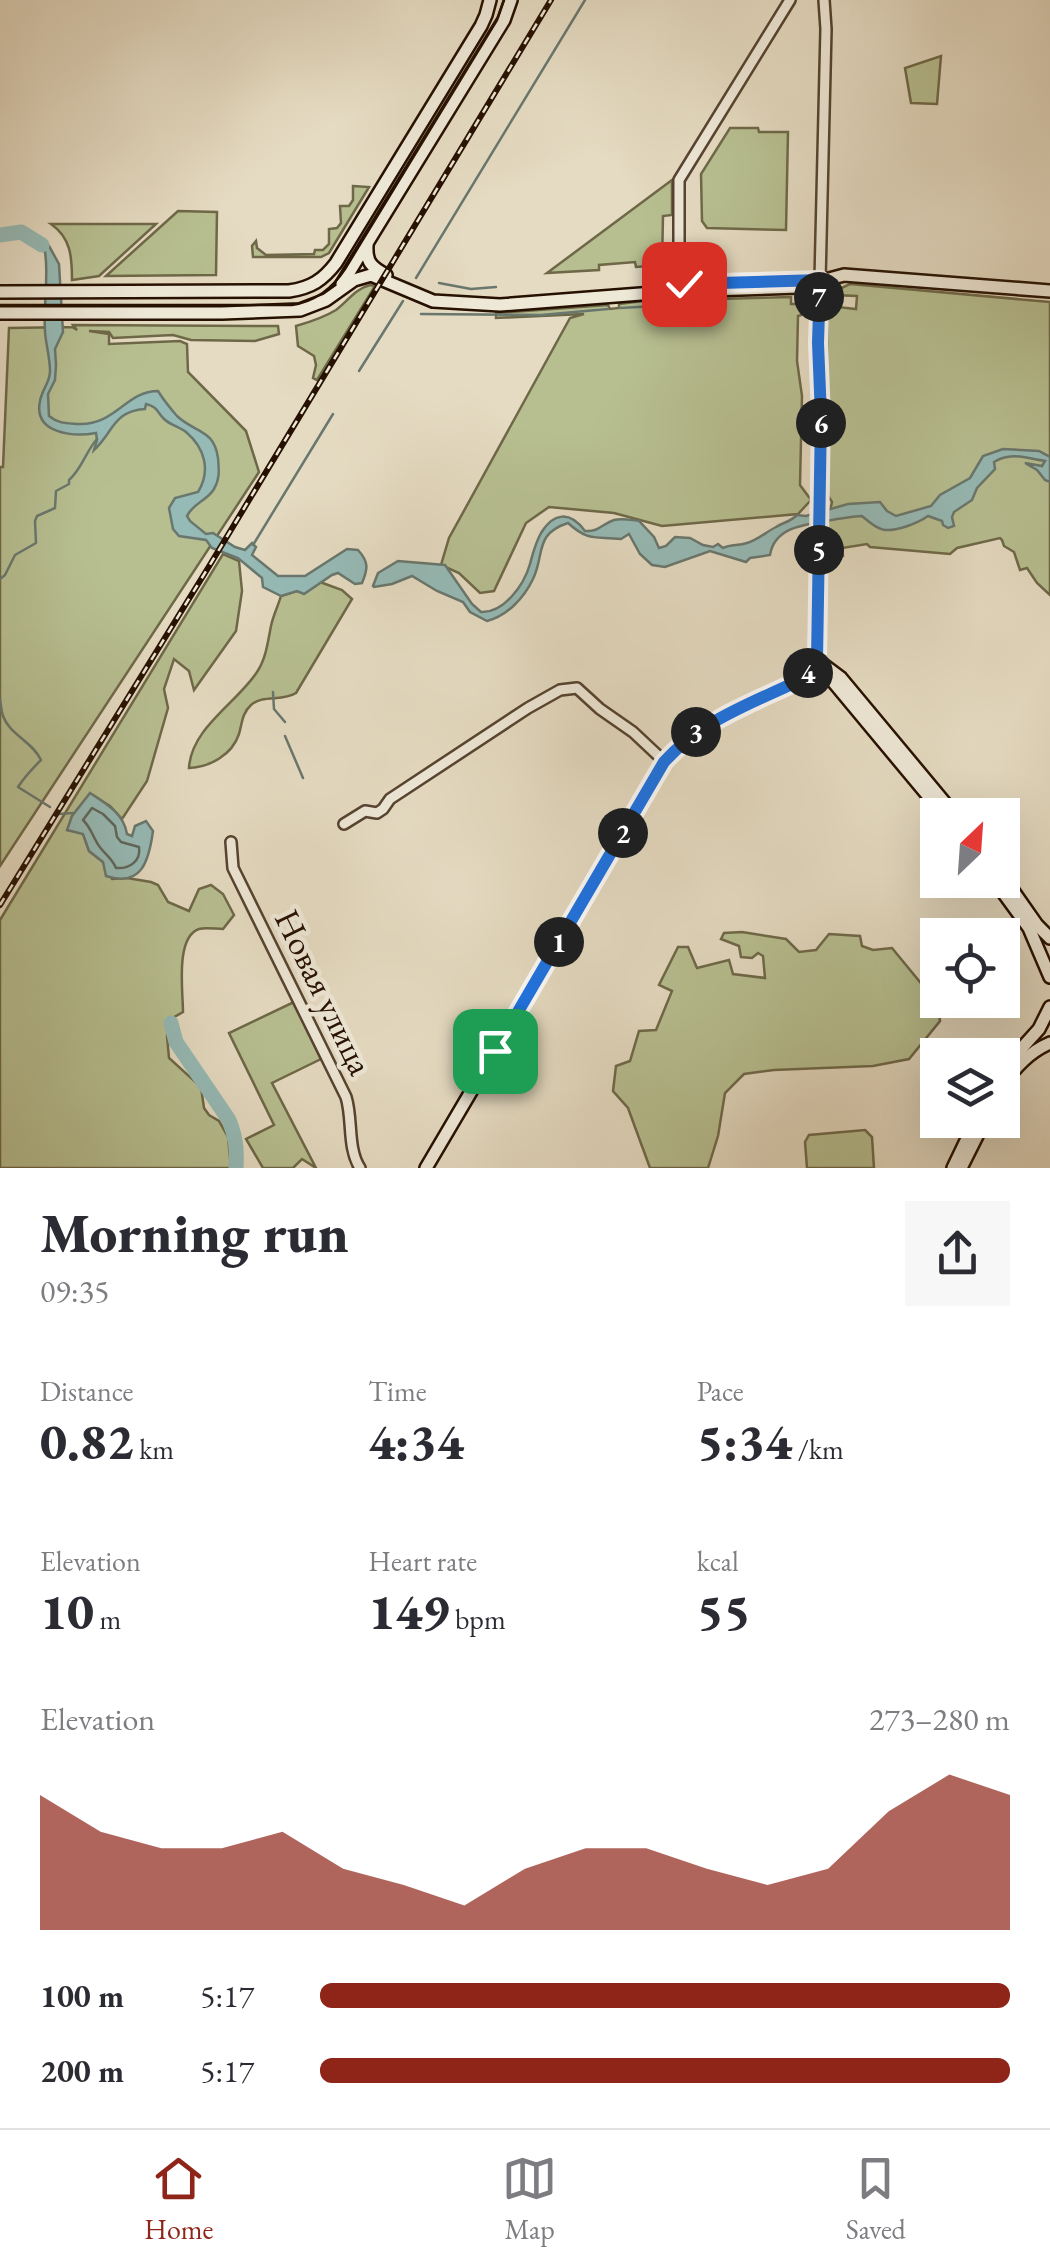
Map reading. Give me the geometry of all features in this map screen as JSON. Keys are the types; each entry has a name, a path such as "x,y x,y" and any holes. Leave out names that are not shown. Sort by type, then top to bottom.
{"street":[{"path":"0,292 289,291 317,283 328,273 481,26 490,0"},
{"path":"340,288 504,20 512,0"},
{"path":"684,288 679,180 790,0"},
{"path":"426,1168 664,762 711,722 794,683 817,660 824,0"},
{"path":"367,245 366,256 373,273"},
{"path":"0,314 282,312 314,306 354,280 373,273 420,290 468,297 517,298 820,280 844,274 1050,291"},
{"path":"817,660 930,798"},
{"path":"817,660 841,678 942,798"},
{"path":"807,674 830,678"},
{"path":"344,824 365,810 383,809 390,799 560,690 577,688 664,762"},
{"name":"Новая улица","path":"231,842 233,868 346,1096 354,1158 360,1168"},
{"path":"1007,898 1029,928 1050,978"},
{"path":"1018,898 1050,938"},
{"path":"1020,1050 1039,1029 1050,1006"},
{"path":"1020,1063 1050,1043"},
{"path":"952,1168 967,1138"},
{"path":"961,1168 975,1138"}],"green space":[{"path":"941,56 937,104 911,103 905,68"},
{"path":"730,128 788,132 786,230 707,228 702,221 701,174"},
{"path":"672,180 672,215 663,216 662,265 636,267 635,262 599,265 599,270 547,273"},
{"path":"353,186 369,187 329,253 321,257 253,257 252,246 256,241 257,248 266,255 314,254 315,250 323,250 329,244 329,229 341,223 340,206 349,206 353,200"},
{"path":"178,211 217,212 216,275 106,276"},
{"path":"51,224 156,224 99,276 72,280 69,249 63,235"},
{"path":"850,284 1050,302 1050,595 1027,568 1020,570 1014,552 1000,538 957,548 950,554 867,544 842,548 843,556 836,558 826,552 832,502 827,494 827,310 856,309 857,296 834,295"},
{"path":"370,285 375,286 317,380 313,378 314,356 298,346 296,326 331,313"},
{"path":"791,297 791,304 801,304 797,361 802,396 800,485 811,500 798,514 662,526 614,513 549,507 526,523 494,591 480,593 459,573 441,565 449,538 570,318 584,314 496,318 496,313 608,305 610,309 643,301"},
{"path":"73,325 278,326 279,334 255,341 191,340 173,335 113,338 109,332 89,331 109,334 109,344 187,344 188,372 246,431 259,472 0,866 0,467 9,328 77,330"},
{"path":"223,554 239,561 242,591 236,631 194,690 189,671 174,659 164,689 168,708 147,781 122,819 90,794 72,816 68,830 83,833 89,851 103,862 112,879 151,882 158,885 168,902 189,911 199,889 211,885 223,894 234,915 223,929 199,929 186,943 183,1012 169,1020 167,1036 169,1058 201,1087 204,1108 219,1121 228,1137 231,1168 0,1168 0,920"},
{"path":"320,582 342,590 352,599 296,693 251,705 226,754 189,768 206,728 260,667 281,596 304,593"},
{"path":"724,933 786,939 799,952 816,950 829,934 860,936 862,946 873,950 892,948 920,982 920,1018 940,1021 926,1038 920,1038 920,1046 909,1059 873,1066 744,1074 725,1093 708,1168 650,1168 628,1108 613,1091 616,1066 630,1061 639,1031 656,1030 672,991 659,985 678,947 688,947 697,968 729,960 733,974 765,978 763,956 758,953 752,958 741,957 739,946 721,939"},
{"path":"294,1002 321,1059 272,1083 316,1168 302,1159 293,1168 263,1168 246,1139 274,1125 229,1033"},
{"path":"865,1130 872,1137 874,1168 807,1168 805,1142 809,1135"}],"water":[{"path":"28,233 49,246 59,264 63,332 55,349 49,416 63,423 92,423 137,396 158,391 177,416 208,436 216,449 217,482 187,516 190,521 206,534 213,533 235,547 245,550 252,543 256,547 252,555 278,576 305,576 347,549 358,550 366,566 362,583 355,584 338,573 304,594 297,591 281,596 263,587 262,578 238,558 212,548 206,540 179,536 173,529 169,508 175,498 198,492 204,460 193,438 166,421 153,406 146,404 145,409 120,418 94,450 96,433 67,433 49,427 39,412 50,371 45,252 26,238"},
{"path":"1003,449 1039,451 1050,457 1050,482 1025,463 1042,466 1045,461 1007,457 994,462 995,469 977,488 972,500 954,512 954,526 948,528 928,516 890,530 878,528 862,516 853,517 796,527 779,537 770,555 746,562 710,551 665,567 652,565 640,554 629,534 621,539 593,537 568,523 545,539 537,570 520,599 508,611 487,621 470,612 463,602 412,576 373,586 378,573 398,561 445,565 472,604 481,612 489,611 505,603 518,589 541,533 557,518 568,517 585,531 617,519 639,521 659,548 675,537 723,548 751,542 797,515 848,504 880,502 896,516 931,506 940,495 970,478 983,456"},
{"path":"90,793 118,815 127,834 132,836 135,826 146,821 153,831 146,861 136,875 118,879 106,876 103,862 89,851 83,834 67,830 72,816"}],"waterway":[{"path":"416,278 585,0"},
{"path":"0,235 21,232 42,245"},
{"path":"439,283 471,289 496,287"},
{"path":"359,371 403,301"},
{"path":"620,308 673,305"},
{"path":"421,314 541,315 608,309"},
{"path":"253,545 333,414"},
{"path":"0,579 15,555 36,543 37,516 55,508 56,491 69,484 97,439"},
{"path":"273,692 274,709 285,722"},
{"path":"0,699 6,722 41,760 18,787 50,807"},
{"path":"285,736 303,778"},
{"path":"59,814 73,813"},
{"path":"171,1023 176,1042 229,1120 236,1144 236,1168"}],"tram line":[{"path":"0,305 292,305 316,297 345,269 497,20 504,0"}],"railway":[{"path":"0,905 551,0"}],"route":[{"path":"495,1051 664,762 690,736 794,683 817,660 820,280 684,284"}]}
